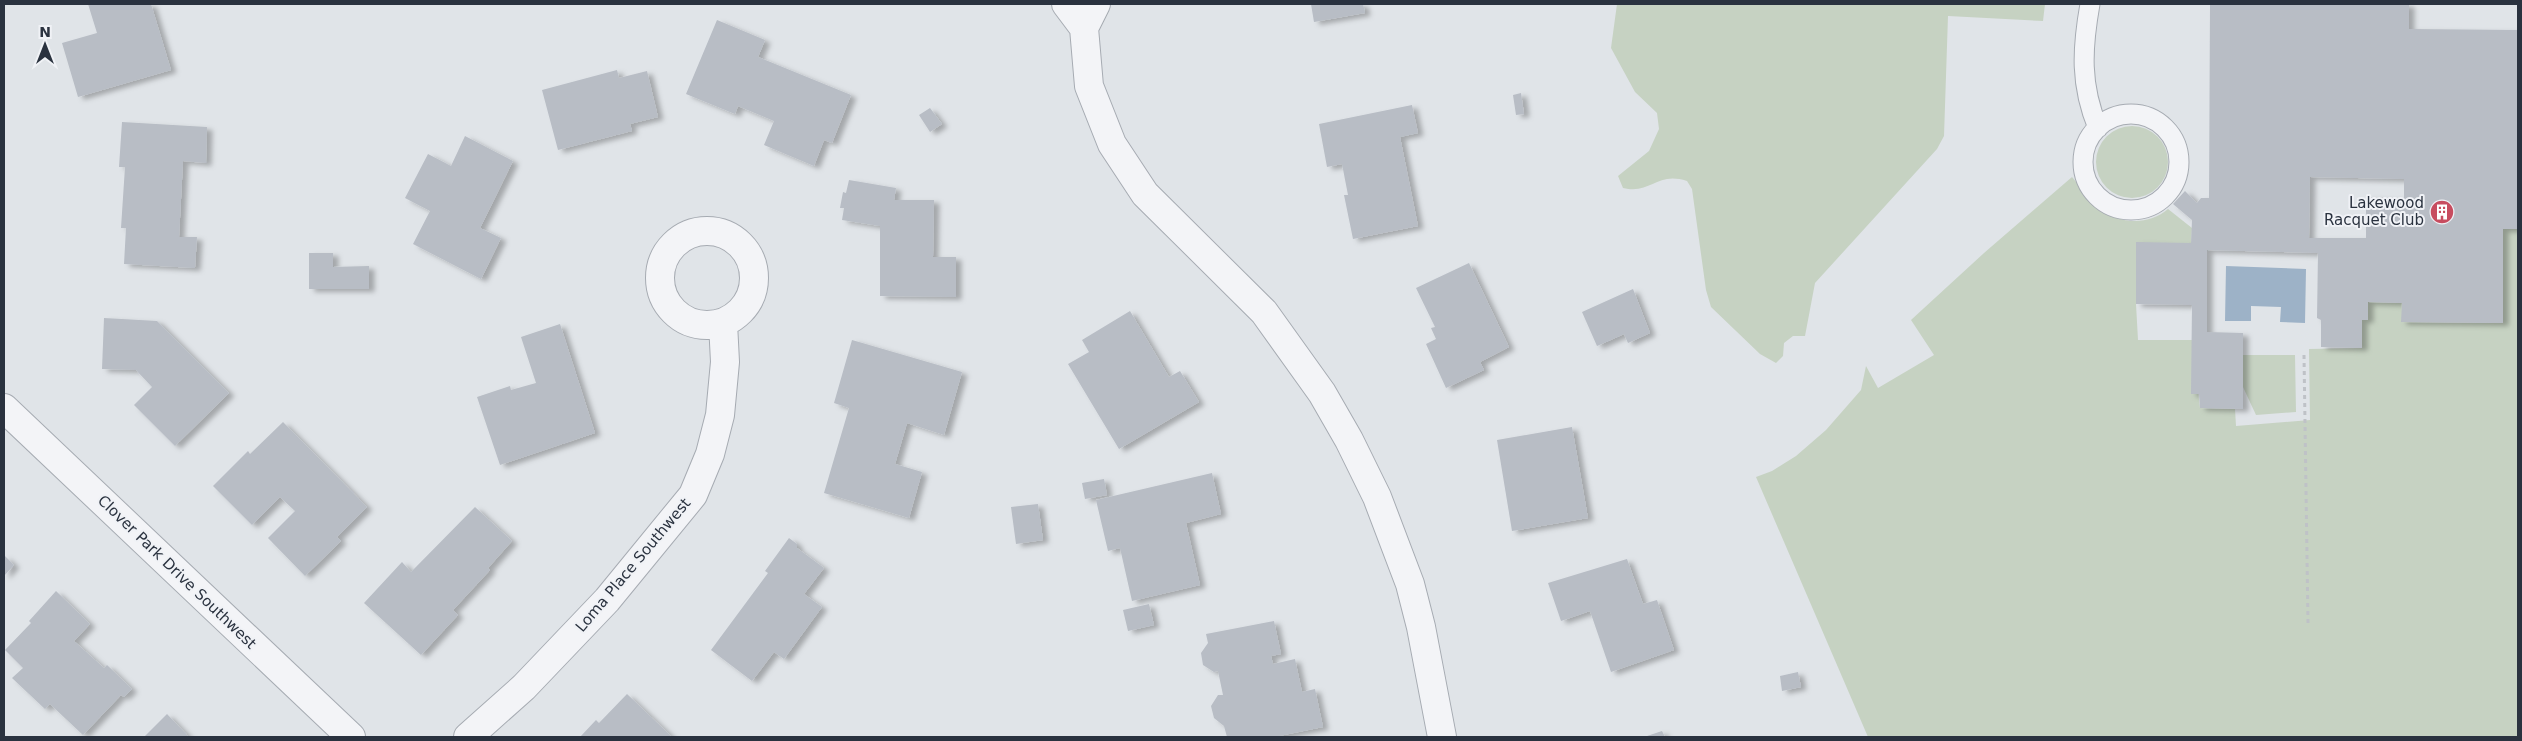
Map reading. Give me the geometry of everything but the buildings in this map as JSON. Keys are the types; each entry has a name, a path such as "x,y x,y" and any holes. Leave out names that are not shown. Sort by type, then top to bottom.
{"street":[{"path":"1066,4 1084,28"},
{"path":"1096,4 1084,28 1089,86 1112,144 1145,194 1264,312 1322,393 1349,440 1377,496 1410,584 1421,627 1442,737"},
{"name":"Loma Place Southwest","path":"468,737 524,687 607,600 693,495 710,454 720,415 725,362 723,323"},
{"name":"Clover Park Drive Southwest","path":"4,408 351,737"}],"lane":[{"path":"2090,4 2083,74 2088,104 2098,128"},
{"path":"2126,115 2142,116 2157,122 2169,132 2177,146 2180,161 2177,177 2170,191 2151,205 2129,210 2113,207 2100,198 2090,186 2084,164 2088,140 2098,128 2111,119 2126,115"}],"path":[{"path":"2304,355 2308,624"}],"green space":[{"path":"1617,4 2045,4 2043,21 1948,16 1944,136 1937,149 1815,283 1805,336 1793,336 1784,343 1783,356 1776,363 1760,354 1711,307 1706,290 1692,189 1687,181 1668,179 1640,188 1623,188 1618,176 1649,151 1659,129 1657,113 1635,92 1611,48"},
{"path":"2132,126 2152,132 2162,142 2168,162 2162,182 2152,192 2132,198 2112,192 2102,182 2096,162 2102,142 2112,132"},
{"path":"2072,177 2096,205 2112,216 2129,221 2146,220 2154,218 2168,209 2192,228 2191,243 2136,243 2138,340 2192,340 2200,408 2235,409 2236,426 2310,420 2309,349 2362,348 2362,320 2368,320 2368,302 2402,303 2402,322 2502,323 2503,229 2518,229 2518,737 1868,737 1756,477 1772,471 1796,456 1826,430 1861,390 1866,366 1878,388 1934,355 1911,320 1984,253"},
{"path":"2243,355 2295,355 2296,412 2256,415 2243,387"}],"water":[{"path":"2226,266 2306,269 2305,323 2280,322 2281,307 2251,306 2251,321 2225,321"}],"place":[{"name":"Lakewood Racquet Club","path":"2442,212"}]}
